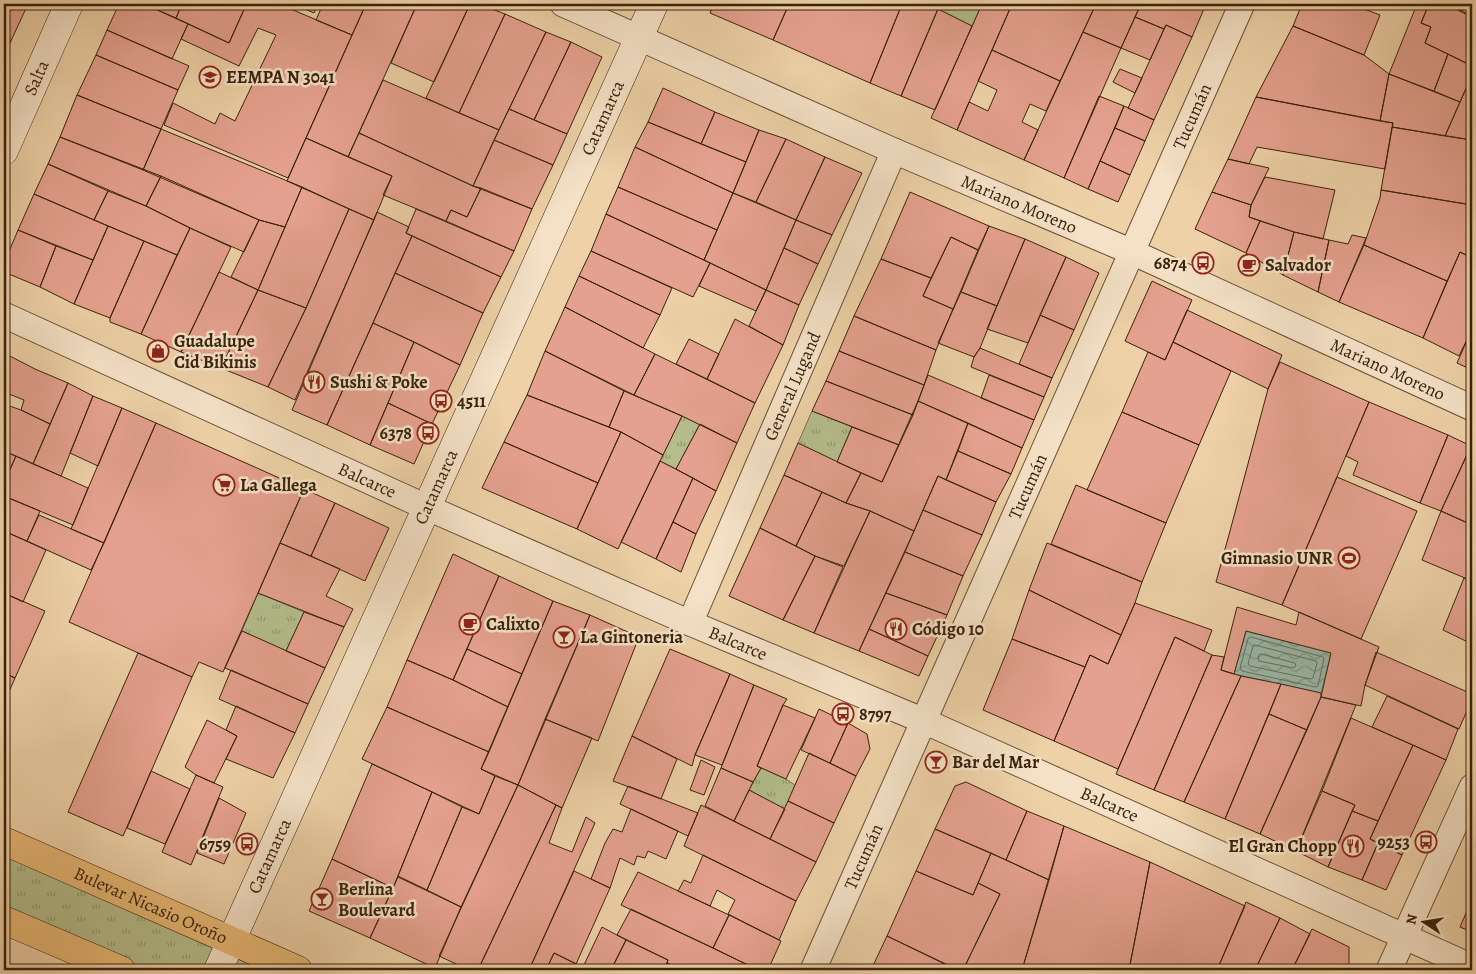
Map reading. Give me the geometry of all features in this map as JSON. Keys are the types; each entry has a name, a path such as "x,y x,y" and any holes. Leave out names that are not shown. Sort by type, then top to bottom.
{"main road":[{"name":"Salta","path":"4,151 69,4"},
{"name":"Catamarca","path":"218,970 654,4"},
{"name":"Bulevar Nicasio Oroño","path":"4,841 298,970"},
{"path":"4,920 121,970"}],"street":[{"name":"Mariano Moreno","path":"563,4 894,151 1132,252 1472,408"},
{"name":"Tucumán","path":"813,970 1242,4"},
{"name":"General Lugand","path":"690,623 894,151"},
{"name":"Balcarce","path":"4,315 426,507 690,623 924,721 1472,967"},
{"path":"1389,970 1472,787"}],"green space":[{"path":"940,4 982,4 972,26 938,9"},
{"path":"812,411 852,427 837,462 798,443"},
{"path":"682,416 700,424 676,469 660,461"},
{"path":"258,593 304,612 286,651 242,631"},
{"path":"761,768 795,785 785,809 749,790"},
{"path":"4,841 298,970 121,970 4,920"}],"water":[{"path":"1246,631 1331,653 1321,693 1234,674"}],"building":[{"path":"4,4 28,4 4,56"},
{"path":"119,4 144,4 188,24 172,59 107,30"},
{"path":"144,4 182,4 176,18"},
{"path":"182,4 246,5 229,43 176,18"},
{"path":"254,4 279,4 352,35 288,178 164,125 173,103 215,124 220,113 235,121 276,35 258,28 239,66 181,39 188,24 229,43 246,5 252,8"},
{"path":"293,4 318,4 314,13"},
{"path":"323,4 366,4 352,35 316,20"},
{"path":"366,4 417,4 348,157 306,138"},
{"path":"417,4 470,4 434,82 391,63"},
{"path":"470,4 479,4 505,14 459,113 426,98"},
{"path":"714,4 789,4 773,40 710,13"},
{"path":"789,4 902,4 870,83 773,40"},
{"path":"902,4 940,4 901,96 870,83"},
{"path":"982,4 1012,4 957,130 931,118"},
{"path":"1012,4 1096,4 1060,81 992,50"},
{"path":"1096,4 1141,4 1121,48 1083,32"},
{"path":"1141,4 1156,8 1158,4 1206,4 1192,37 1166,25 1164,29 1135,17"},
{"path":"1302,4 1351,4 1380,15 1364,55 1293,26"},
{"path":"1417,4 1429,4 1421,23 1431,27 1425,43 1448,54 1434,91 1389,74"},
{"path":"1429,4 1445,4 1472,17 1472,66 1425,43 1431,27 1421,23"},
{"path":"1445,4 1465,4 1462,11"},
{"path":"1465,4 1472,4 1472,17 1462,11"},
{"path":"938,9 972,26 935,110 901,96"},
{"path":"505,14 546,32 499,130 459,113"},
{"path":"1135,17 1164,29 1150,60 1121,48"},
{"path":"1166,25 1192,37 1154,120 1128,108"},
{"path":"1293,26 1364,55 1389,74 1380,121 1256,97"},
{"path":"107,30 189,66 178,90 96,55"},
{"path":"546,32 571,42 534,120 509,109"},
{"path":"1083,32 1121,48 1064,178 1024,160"},
{"path":"571,42 602,57 567,134 534,120"},
{"path":"992,50 1060,81 1046,111 1030,104 1022,122 1038,130 1024,160 957,130 969,102 988,111 997,90 978,81"},
{"path":"1448,54 1472,66 1472,75 1460,102 1434,91"},
{"path":"96,55 178,90 161,129 77,95"},
{"path":"1120,69 1142,78 1135,93 1113,82"},
{"path":"1389,74 1460,102 1445,136 1392,127 1393,123 1380,121"},
{"path":"1472,75 1472,140 1445,136 1460,102"},
{"path":"383,80 499,130 473,186 359,133"},
{"path":"663,88 715,112 701,144 648,122"},
{"path":"77,95 161,129 143,170 60,137"},
{"path":"1099,96 1124,106 1088,189 1064,178"},
{"path":"1256,97 1393,123 1385,169 1257,147 1249,164 1228,159"},
{"path":"1124,106 1154,120 1145,141 1115,128"},
{"path":"509,109 567,134 553,165 494,140"},
{"path":"715,112 759,130 746,162 701,144"},
{"path":"648,122 746,162 733,193 635,147"},
{"path":"1392,127 1472,140 1472,205 1381,190"},
{"path":"1115,128 1145,141 1130,175 1100,161"},
{"path":"161,129 302,187 285,227 259,220 143,170"},
{"path":"759,130 786,139 756,202 733,193"},
{"path":"359,133 481,188 467,217 451,210 446,221 383,195 392,176 348,157"},
{"path":"60,137 161,176 146,206 48,164"},
{"path":"306,138 392,176 374,220 287,181"},
{"path":"786,139 825,157 796,220 756,202"},
{"path":"494,140 553,165 532,209 473,186"},
{"path":"635,147 733,193 717,230 618,187"},
{"path":"825,157 862,173 832,235 796,220"},
{"path":"1228,159 1269,168 1251,205 1212,192"},
{"path":"1100,161 1130,175 1118,202 1088,189"},
{"path":"48,164 108,191 94,220 34,194"},
{"path":"161,176 259,220 244,252 146,206"},
{"path":"1265,177 1335,190 1323,239 1294,232 1249,217 1251,205"},
{"path":"302,187 349,209 306,308 258,290"},
{"path":"618,187 717,230 704,260 606,214"},
{"path":"481,188 532,209 514,251 446,221 451,210 467,217"},
{"path":"1381,190 1472,205 1472,258 1460,252 1447,281 1364,245"},
{"path":"108,191 146,206 190,228 177,255 94,220"},
{"path":"910,192 989,226 978,250 951,237 931,278 881,259"},
{"path":"1212,192 1251,205 1249,217 1260,221 1246,253 1195,229"},
{"path":"733,193 796,220 766,290 704,260"},
{"path":"34,194 108,226 93,260 18,230"},
{"path":"349,209 374,220 295,400 268,387 306,308"},
{"path":"416,209 514,251 501,277 406,233"},
{"path":"377,212 409,227 406,233 412,236 327,425 292,410"},
{"path":"606,214 710,263 693,297 591,251"},
{"path":"259,220 285,227 258,290 231,277"},
{"path":"796,220 832,235 818,264 784,248"},
{"path":"1260,221 1294,232 1283,275 1246,253"},
{"path":"108,226 144,241 110,318 74,304"},
{"path":"989,226 1025,239 997,306 961,292"},
{"path":"190,228 231,247 181,352 141,334"},
{"path":"18,230 56,246 40,287 4,272 4,263"},
{"path":"1294,232 1329,240 1318,292 1283,275"},
{"path":"1352,235 1366,238 1339,302 1318,292 1329,240 1348,244"},
{"path":"412,236 501,277 483,313 395,273"},
{"path":"951,237 978,250 953,309 923,296"},
{"path":"1025,239 1066,257 1028,343 987,329"},
{"path":"144,241 177,255 141,334 110,322 110,318"},
{"path":"1364,245 1447,281 1423,338 1339,302"},
{"path":"56,246 93,260 74,304 40,287"},
{"path":"784,248 818,264 799,305 766,290"},
{"path":"591,251 672,288 660,315 579,276"},
{"path":"1460,252 1472,258 1472,329 1459,356 1423,338"},
{"path":"1066,257 1099,273 1074,330 1040,315"},
{"path":"881,259 931,278 923,296 953,309 936,350 854,316"},
{"path":"710,263 766,290 756,311 699,286"},
{"path":"219,272 258,290 221,368 181,352"},
{"path":"395,273 483,313 460,365 373,323"},
{"path":"579,276 660,315 643,348 565,307"},
{"path":"1152,281 1192,300 1165,360 1125,341"},
{"path":"258,290 306,308 268,387 221,368"},
{"path":"766,290 799,305 783,345 749,326"},
{"path":"961,292 997,306 980,348 974,357 938,343"},
{"path":"565,307 655,354 634,395 545,351"},
{"path":"1187,310 1282,355 1268,389 1173,342"},
{"path":"1040,315 1074,330 1052,378 1019,364"},
{"path":"854,316 936,350 924,385 839,351"},
{"path":"735,319 783,345 755,403 707,379"},
{"path":"373,323 414,342 370,445 327,425"},
{"path":"1472,329 1472,370 1457,363"},
{"path":"689,339 719,354 707,379 676,364"},
{"path":"414,342 460,365 432,424 388,403"},
{"path":"1173,342 1231,371 1199,445 1122,412 1148,352 1165,360"},
{"path":"980,348 1052,378 1044,397 971,367 974,357"},
{"path":"545,351 624,391 609,427 527,395"},
{"path":"839,351 924,385 913,415 826,381"},
{"path":"4,353 68,383 50,424 21,410 24,400 4,392"},
{"path":"655,354 755,403 737,443 634,395"},
{"path":"1280,362 1369,402 1282,605 1216,582 1268,389"},
{"path":"928,375 1034,420 1022,448 918,401"},
{"path":"989,375 1044,397 1034,420 981,398"},
{"path":"826,381 913,415 899,445 812,411"},
{"path":"68,383 93,396 61,476 33,464"},
{"path":"624,391 682,416 663,455 609,427"},
{"path":"527,395 621,432 598,483 504,442"},
{"path":"93,396 122,408 98,466 70,453"},
{"path":"918,401 968,423 946,480 938,476 914,531 870,511 846,503 861,473 882,482"},
{"path":"1369,402 1448,435 1420,503 1353,475 1358,462 1346,456"},
{"path":"388,403 432,424 414,464 370,445"},
{"path":"4,404 50,424 33,464 4,451"},
{"path":"122,408 156,423 104,543 71,529"},
{"path":"1122,412 1199,445 1166,523 1087,490"},
{"path":"156,423 304,489 223,672 199,662 192,677 69,622"},
{"path":"968,423 1022,448 1011,474 958,451"},
{"path":"700,424 737,443 716,491 676,469"},
{"path":"852,427 899,445 882,482 837,462"},
{"path":"621,432 663,455 618,549 577,529"},
{"path":"1448,435 1471,446 1441,511 1420,503"},
{"path":"504,442 598,483 577,529 482,488"},
{"path":"798,443 861,473 846,503 784,475"},
{"path":"1471,446 1472,519 1470,524 1441,511"},
{"path":"4,451 16,456 4,483"},
{"path":"958,451 1011,474 996,502 946,480"},
{"path":"16,456 88,488 73,525 4,496 4,483"},
{"path":"660,461 693,478 656,559 621,542"},
{"path":"784,475 822,492 796,546 760,528"},
{"path":"938,476 996,502 982,535 923,510"},
{"name":"Gimnasio UNR","path":"1337,477 1417,511 1361,639 1282,605"},
{"path":"693,478 716,491 696,534 673,522"},
{"path":"1076,485 1166,523 1142,582 1051,544"},
{"path":"304,489 335,503 311,556 280,543"},
{"path":"822,492 870,511 844,566 815,556 796,546"},
{"path":"4,496 40,511 27,541 4,531"},
{"path":"335,503 389,528 365,581 311,556"},
{"path":"923,510 982,535 963,576 905,552"},
{"path":"870,511 914,531 859,651 814,633"},
{"path":"1441,511 1472,525 1472,581 1422,560"},
{"path":"39,515 104,543 91,570 27,541"},
{"path":"673,522 696,534 681,572 656,559"},
{"path":"760,528 815,556 783,620 729,596"},
{"path":"4,531 46,550 23,602 4,593"},
{"path":"280,543 340,569 326,596 353,609 344,627 258,593"},
{"path":"1047,543 1142,582 1121,635 1029,590"},
{"path":"905,552 963,576 947,615 886,593"},
{"path":"453,554 499,576 453,680 407,660"},
{"path":"815,556 843,567 814,633 783,620"},
{"path":"499,576 553,601 522,674 467,649"},
{"path":"1464,578 1472,582 1472,644 1443,630"},
{"path":"1029,590 1121,635 1108,664 1090,655 1085,667 1012,639"},
{"path":"4,593 45,611 15,678 4,673"},
{"path":"886,593 947,615 928,656 869,629"},
{"path":"553,601 590,615 518,785 481,769"},
{"path":"1135,603 1212,630 1204,651 1175,637 1118,769 1054,741 1090,655 1108,664"},
{"path":"1237,607 1296,625 1299,612 1379,647 1365,685 1361,706 1321,697 1331,653 1246,631 1234,674 1221,670"},
{"path":"304,612 344,627 325,668 286,651"},
{"path":"590,615 639,637 598,741 545,719"},
{"path":"869,629 928,656 919,676 859,651"},
{"path":"242,631 325,668 308,704 225,668"},
{"path":"1175,637 1212,655 1154,790 1116,774"},
{"path":"1012,639 1085,667 1054,741 983,710"},
{"path":"467,649 522,674 508,707 453,680"},
{"path":"670,649 730,674 692,766 632,736"},
{"path":"1376,652 1472,694 1472,699 1459,729 1365,685"},
{"path":"138,653 192,677 123,836 68,812"},
{"path":"1212,655 1224,657 1221,670 1241,676 1184,802 1154,790"},
{"path":"407,660 508,707 489,752 387,707"},
{"path":"231,670 308,704 295,733 219,699"},
{"path":"4,673 15,678 4,703"},
{"path":"730,674 754,685 722,765 695,755"},
{"path":"1241,676 1281,684 1225,819 1184,802"},
{"path":"1281,684 1321,693 1307,730 1269,714"},
{"path":"754,685 787,699 757,766 761,768 753,782 721,768"},
{"path":"1387,696 1458,729 1446,760 1372,727"},
{"path":"1321,697 1356,705 1296,851 1260,834"},
{"path":"783,705 815,718 786,779 757,766"},
{"path":"236,706 295,733 273,778 226,759 237,736 226,730"},
{"path":"387,707 489,752 481,769 495,776 479,814 362,759"},
{"path":"819,709 848,723 830,763 801,750"},
{"path":"1269,714 1307,730 1260,834 1225,819"},
{"path":"1351,718 1413,745 1378,821 1352,811 1355,805 1322,791"},
{"path":"545,719 592,738 562,808 518,785"},
{"path":"207,720 237,736 214,783 196,775 185,767"},
{"path":"848,723 867,734 870,749 856,776 830,763"},
{"path":"632,736 677,759 661,799 613,781"},
{"path":"1413,745 1446,760 1402,855 1370,839"},
{"path":"809,753 856,776 834,823 788,801"},
{"path":"701,760 715,767 704,795 690,790"},
{"path":"372,764 432,792 393,888 332,859"},
{"path":"721,768 753,782 734,821 705,806"},
{"path":"151,771 190,789 165,844 127,828"},
{"path":"196,775 223,787 191,865 162,852"},
{"path":"495,776 518,785 461,907 427,890 462,807 479,814"},
{"path":"966,782 1027,811 1006,860 935,829 955,786"},
{"path":"518,785 556,805 478,970 469,970 439,956"},
{"path":"628,786 698,813 688,836 620,804"},
{"path":"749,790 785,809 770,839 734,821"},
{"path":"1322,791 1355,805 1328,867 1296,851"},
{"path":"432,792 462,807 427,890 398,876"},
{"path":"219,798 246,813 224,864 197,853"},
{"path":"788,801 834,823 816,862 770,839"},
{"path":"556,805 562,808 549,843 572,852 586,817 595,823 529,970 478,970"},
{"path":"701,805 816,862 796,901 684,846"},
{"path":"631,809 678,831 666,859 648,851 645,858 637,856 634,865 620,858 610,888 591,879 605,843 613,829 622,832"},
{"path":"1027,811 1064,826 1049,880 1006,860"},
{"path":"1352,811 1378,821 1370,839 1378,843 1362,880 1328,867"},
{"path":"1064,826 1150,862 1129,970 1022,970"},
{"path":"935,829 991,853 973,895 916,871"},
{"path":"1378,843 1402,855 1386,890 1362,880"},
{"path":"991,853 1049,880 1022,970 963,970 1000,894 978,883"},
{"path":"703,855 796,901 779,940 728,914 735,900 717,890 710,906 678,891 684,880 691,883"},
{"path":"332,859 393,888 370,938 309,911"},
{"path":"1150,862 1245,906 1217,970 1129,970"},
{"path":"574,871 610,888 576,964 554,953 546,970 529,970"},
{"path":"916,871 973,895 978,883 1000,894 963,970 957,970 887,936"},
{"path":"638,872 729,915 713,948 621,905"},
{"path":"398,877 461,907 435,968 370,938"},
{"path":"1472,899 1472,932 1460,927"},
{"path":"1246,902 1280,918 1255,970 1217,970"},
{"path":"631,909 758,970 682,970 667,963 668,960 617,935"},
{"path":"729,915 781,941 768,970 758,970 713,948"},
{"path":"1280,918 1310,934 1292,970 1255,970"},
{"path":"602,927 626,940 611,970 587,970 583,967"},
{"path":"1312,929 1349,947 1349,970 1292,970"},
{"path":"887,936 950,966 948,970 871,970"},
{"path":"626,940 668,960 664,970 611,970"},
{"path":"554,953 587,969 587,970 546,970"},
{"path":"667,963 682,970 664,970"}],"place":[{"name":"EEMPA N 3041","path":"210,77"},
{"name":"6874","path":"1203,263"},
{"name":"Salvador","path":"1249,265"},
{"name":"Guadalupe Cid Bikinis","path":"158,351"},
{"name":"Sushi & Poke","path":"314,382"},
{"name":"4511","path":"441,401"},
{"name":"6378","path":"428,433"},
{"name":"La Gallega","path":"224,485"},
{"name":"Gimnasio UNR","path":"1349,558"},
{"name":"Calixto","path":"470,624"},
{"name":"Código 10","path":"896,629"},
{"name":"La Gintoneria","path":"564,637"},
{"name":"8797","path":"843,714"},
{"name":"Bar del Mar","path":"936,762"},
{"name":"9253","path":"1426,842"},
{"name":"6759","path":"247,844"},
{"name":"El Gran Chopp","path":"1353,846"},
{"name":"Berlina Boulevard","path":"322,899"}]}
